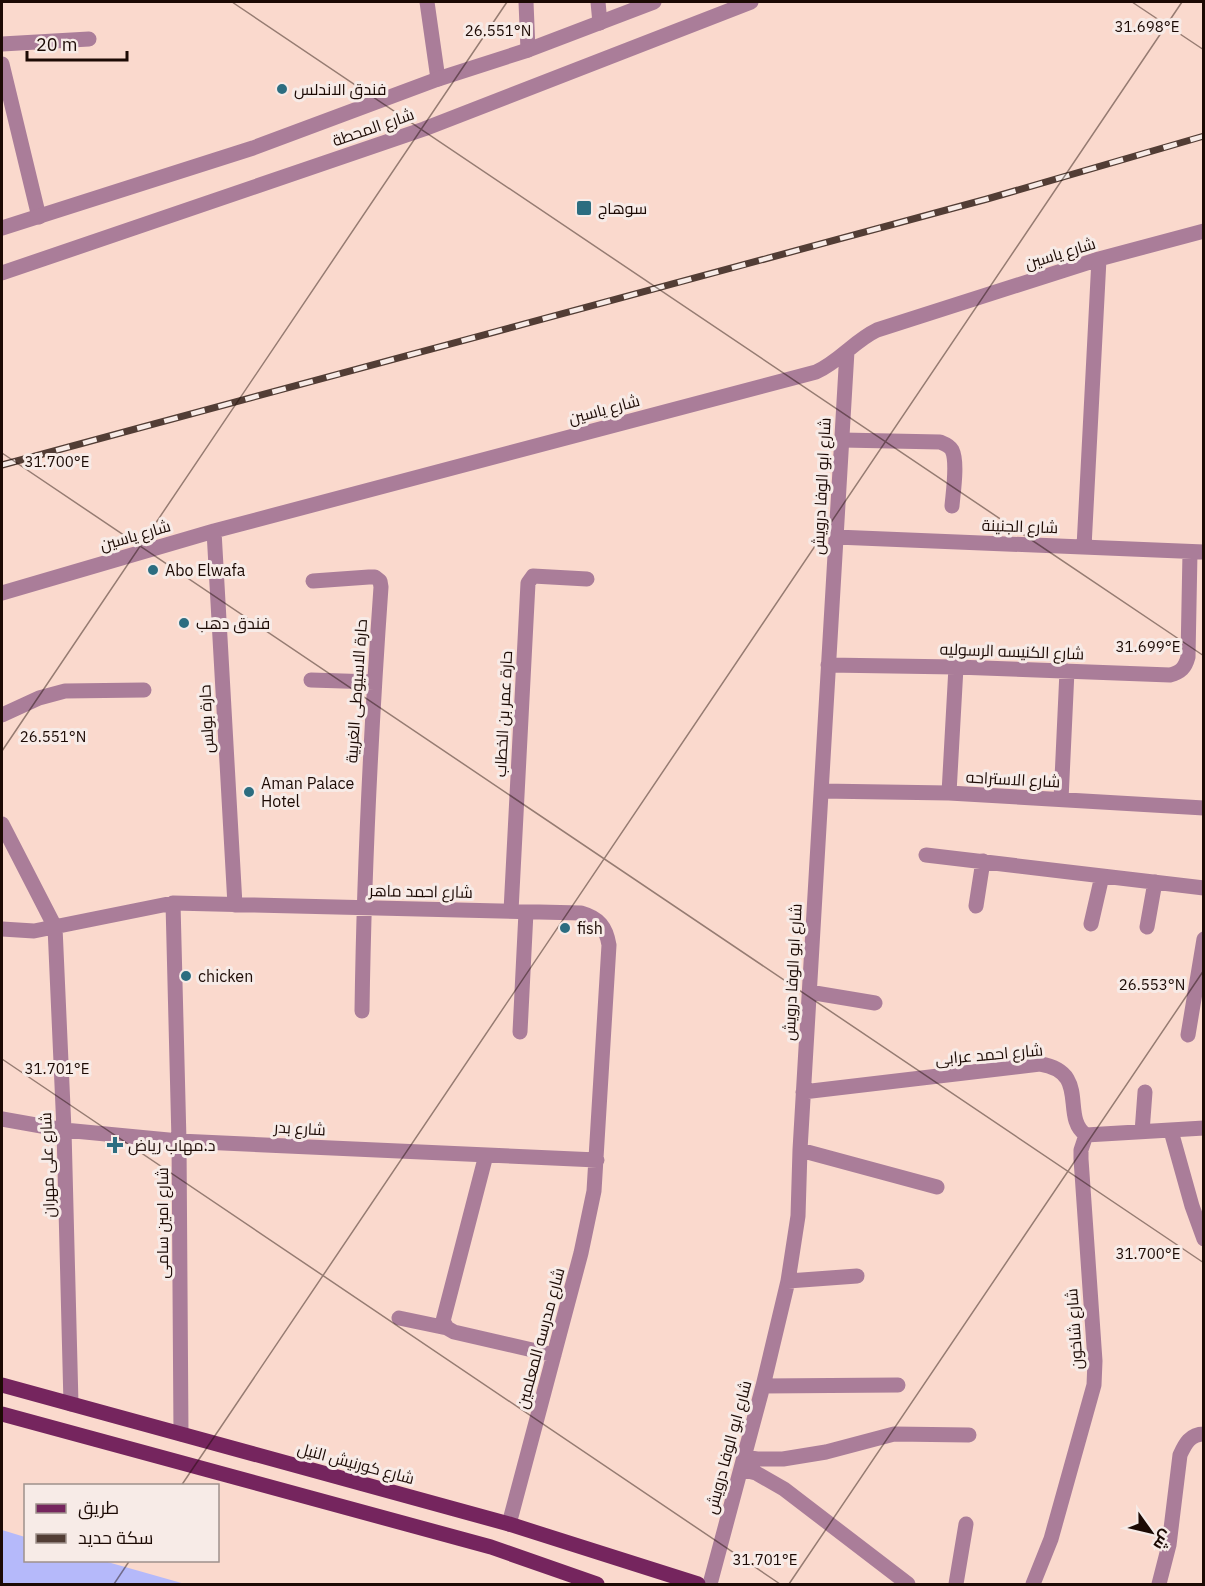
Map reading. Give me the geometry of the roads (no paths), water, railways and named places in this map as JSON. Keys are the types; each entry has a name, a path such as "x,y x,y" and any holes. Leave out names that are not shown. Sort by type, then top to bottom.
{"main road":[{"name":"شارع كورنيش النيل","path":"2,1385 509,1524 698,1584"},
{"path":"2,1414 491,1547 597,1584"}],"street":[{"path":"427,2 438,79"},
{"path":"526,2 528,50"},
{"path":"598,2 600,23"},
{"name":"شارع المحطة","path":"2,228 253,148 438,79 528,50 654,2"},
{"name":"شارع المحطة","path":"2,273 424,129 751,2"},
{"path":"2,44 89,39"},
{"path":"2,64 4,85 39,217"},
{"name":"شارع ياسين","path":"2,593 214,531 816,372 828,367 856,342 877,330 1099,259 1203,231"},
{"path":"1084,547 1099,259"},
{"name":"شارع ابو الوفا درويش","path":"710,1584 763,1386 788,1281 798,1216 803,1092 847,351"},
{"path":"842,440 940,442 948,445 953,453 954,461 952,506"},
{"name":"حارة بولس","path":"214,531 235,905"},
{"name":"شارع الجنينة","path":"836,537 1197,552"},
{"name":"شارع الكنيسه الرسوليه","path":"828,665 1170,675 1179,673 1186,666 1188,657 1197,552"},
{"name":"حارة عمر بن الخطاب","path":"518,911 528,584 533,576 587,579"},
{"name":"حارة الاسيوطى الغربية","path":"313,581 375,577 380,581 381,587 370,743 363,908 362,1011"},
{"path":"949,794 956,667"},
{"path":"1061,800 1067,671"},
{"path":"311,680 374,682"},
{"path":"2,715 39,698 65,691 144,690"},
{"name":"شارع الاستراحه","path":"821,790 949,794 1203,808"},
{"path":"2,824 55,927"},
{"path":"926,855 1203,888"},
{"path":"976,906 983,861"},
{"path":"1091,924 1102,876"},
{"path":"1147,927 1155,882"},
{"name":"شارع احمد ماهر","path":"2,929 24,932 173,903 518,911 581,913 593,916 602,924 607,933 609,945 597,1160"},
{"name":"شارع امين سامى","path":"173,903 179,1141 182,1434"},
{"path":"518,911 520,1032"},
{"name":"شارع على مهران","path":"55,927 64,1130 71,1404"},
{"path":"1188,1035 1203,939"},
{"path":"809,992 875,1003"},
{"name":"شارع احمد عرابى","path":"803,1092 1040,1064 1053,1066 1064,1073 1070,1085 1078,1127 1086,1134"},
{"path":"1142,1132 1145,1092"},
{"name":"شارع بدر","path":"2,1119 64,1130 179,1141 597,1160"},
{"path":"1086,1134 1203,1128"},
{"path":"1171,1131 1203,1239"},
{"name":"شارع شاخون","path":"1033,1584 1051,1539 1094,1385 1095,1361 1081,1159 1086,1134"},
{"path":"800,1150 937,1188"},
{"path":"447,1328 443,1321 444,1312 486,1155"},
{"name":"شارع مدرسه المعلمين","path":"509,1524 589,1222 597,1160"},
{"path":"788,1281 856,1276"},
{"path":"399,1318 554,1355"},
{"path":"763,1386 898,1385"},
{"path":"742,1463 757,1459 783,1459 826,1452 894,1434 969,1435"},
{"path":"1159,1584 1169,1545 1180,1455 1185,1442 1197,1434 1203,1434"},
{"path":"742,1463 783,1488 908,1584"},
{"path":"956,1584 966,1524"}],"water":[{"path":"2,1530 24,1537 24,1562 108,1562 185,1584 2,1584"}],"railway":[{"path":"2,465 987,199 1204,136"}],"place":[{"name":"فندق الاندلس","path":"282,89"},
{"name":"سوهاج","path":"584,208"},
{"name":"Abo Elwafa","path":"153,570"},
{"name":"فندق دهب","path":"184,623"},
{"name":"Aman Palace Hotel","path":"249,792"},
{"name":"fish","path":"565,928"},
{"name":"chicken","path":"186,976"},
{"name":"د.مهاب رياض","path":"115,1145"}]}
